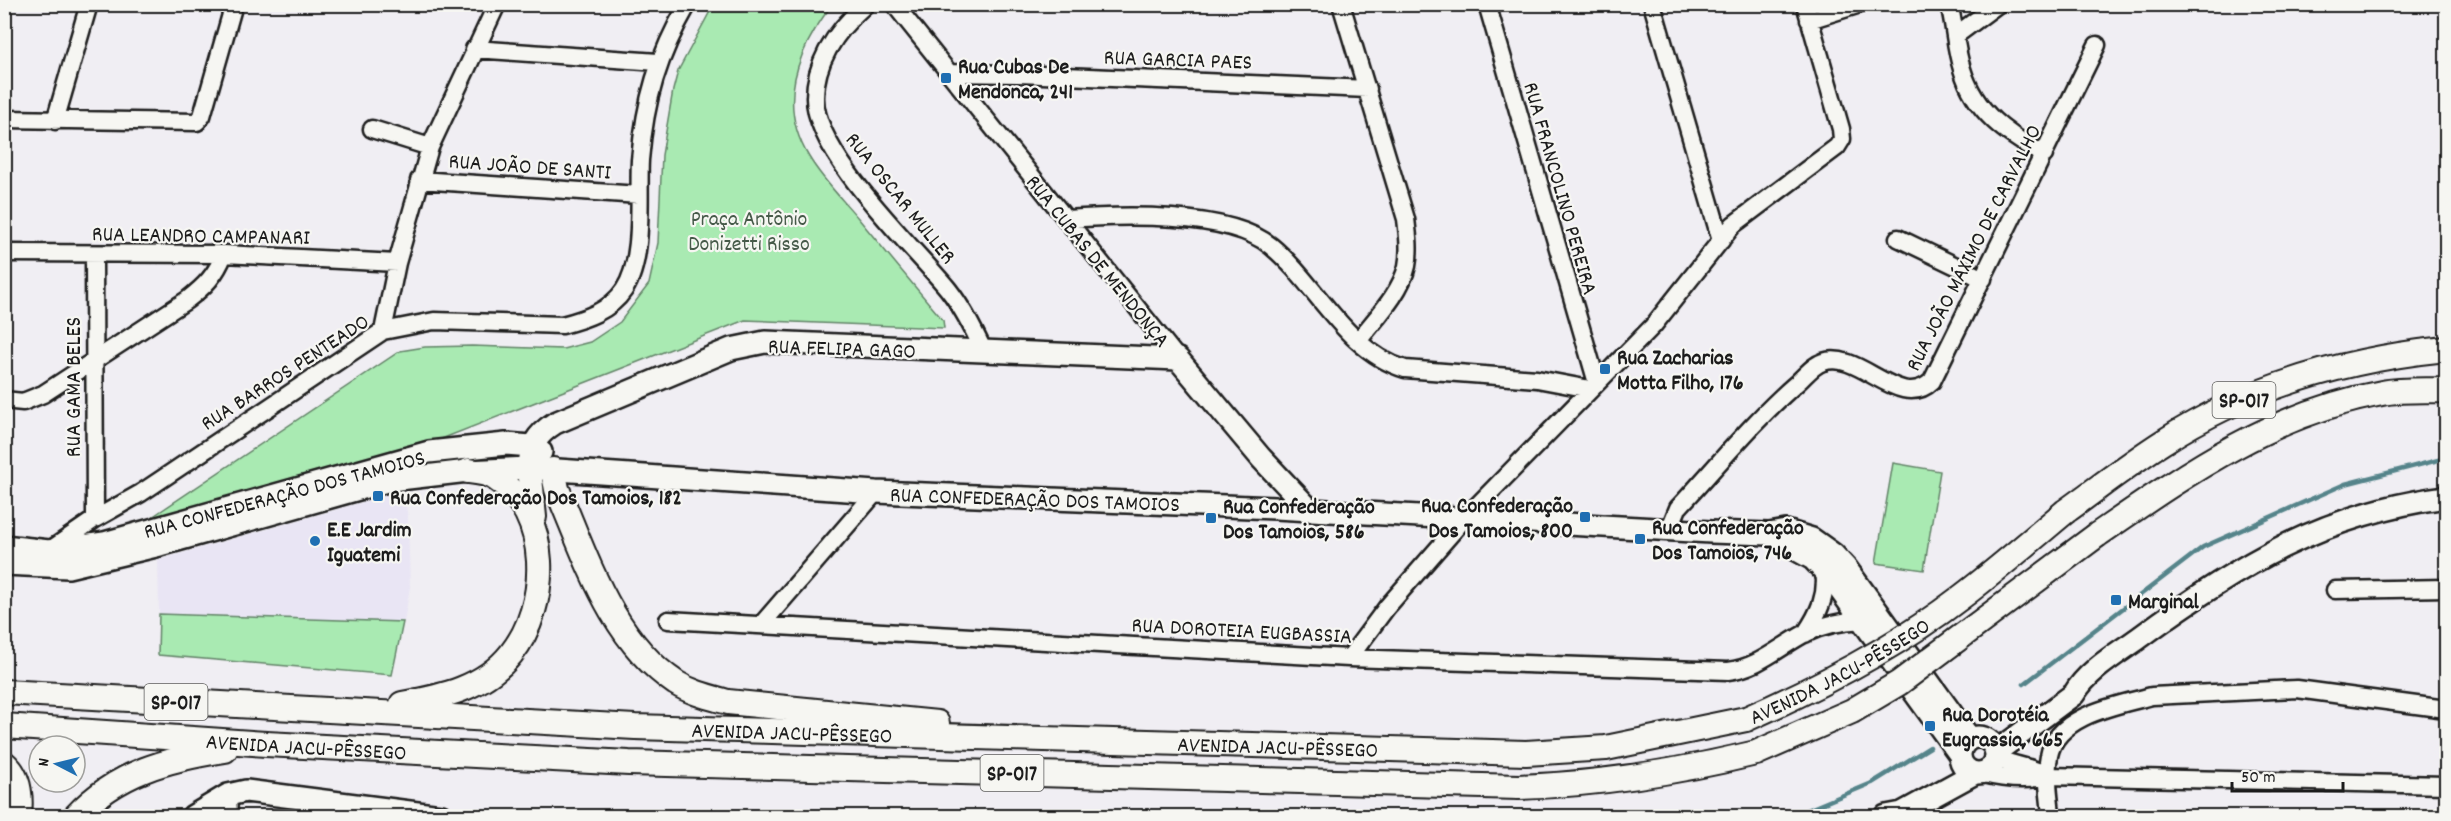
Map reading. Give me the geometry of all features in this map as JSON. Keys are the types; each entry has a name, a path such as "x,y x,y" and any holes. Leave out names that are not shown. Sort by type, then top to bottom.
{"highway":[{"name":"AVENIDA JACU-PÊSSEGO","path":"4,692 635,727 1526,753 1606,748 1746,720 1817,688 1883,649 1959,599 2066,511 2164,441 2221,410 2282,383 2397,354 2446,349"},
{"name":"AVENIDA JACU-PÊSSEGO","path":"4,726 266,744 629,763 1519,787 1587,784 1663,774 1756,753 1852,711 1899,683 2097,536 2185,475 2252,437 2313,410 2384,393 2446,390"},
{"path":"347,712 435,699 462,690 498,667 512,654 532,616 539,577 530,457"},
{"path":"553,470 556,489 608,605 626,634 676,682 698,693 728,702 934,722 994,739"},
{"path":"468,471 493,476 511,489 524,507 537,539"},
{"path":"76,816 116,782 145,767 178,758 266,744"},
{"path":"4,763 11,769 20,790 19,816"}],"main road":[{"name":"RUA FELIPA GAGO","path":"530,457 545,430 566,417 731,350 765,342 1178,359"},
{"name":"RUA CUBAS DE MENDONÇA","path":"1178,359 1261,459 1310,510"},
{"name":"RUA CONFEDERAÇÃO DOS TAMOIOS","path":"4,546 49,550 104,543 429,452 506,444 553,470 876,492 1310,510 1669,530 1769,534 1786,531 1812,539 1833,554 1979,756"},
{"name":"RUA CONFEDERAÇÃO DOS TAMOIOS","path":"4,564 68,567 160,545 391,480 468,471 530,457"},
{"path":"1890,814 1902,813 1979,756 2069,684 2080,682 2213,585 2288,543 2335,523 2382,509 2446,497"},
{"name":"RUA CONFEDERAÇÃO DOS TAMOIOS","path":"1769,534 1797,548 1824,570 1863,620 1979,756"},
{"path":"193,816 228,795 246,791 370,811 441,816"}],"street":[{"path":"55,121 89,4"},
{"path":"4,119 197,122 202,116 234,4"},
{"path":"383,331 397,262 430,147 497,4"},
{"name":"RUA BARROS PENTEADO","path":"49,550 95,519 141,494 383,331 434,321 562,325 582,320 607,308 625,289 633,266 638,242 639,195 647,105 658,62 688,4"},
{"name":"RUA OSCAR MULLER","path":"866,4 837,33 824,57 816,89 818,116 824,133 845,169 949,291 970,321 984,352"},
{"name":"RUA CUBAS DE MENDONÇA","path":"894,4 1178,359"},
{"path":"1341,4 1406,219 1409,246 1407,268 1394,292 1359,340"},
{"name":"RUA FRANCOLINO PEREIRA","path":"1487,4 1593,386"},
{"path":"1652,4 1721,241"},
{"path":"1349,658 1388,607 1463,520 1653,326 1733,225 1826,158 1842,139 1807,12 1860,4"},
{"path":"1949,4 1962,69 1975,99 1987,116 2011,136 2044,155"},
{"path":"1955,36 1998,4"},
{"name":"RUA JOÃO MÁXIMO DE CARVALHO","path":"1669,530 1678,508 1781,396 1822,362 1843,361 1894,385 1915,391 1925,388 1940,370 2097,45"},
{"path":"474,49 658,62"},
{"name":"RUA GARCIA PAES","path":"950,73 1368,89"},
{"path":"372,129 430,147"},
{"name":"RUA JOÃO DE SANTI","path":"419,180 639,195"},
{"path":"1066,219 1102,216 1196,220 1249,233 1271,246 1322,304 1387,363 1405,369 1537,379 1593,386"},
{"path":"1898,238 1983,279"},
{"name":"RUA LEANDRO CAMPANARI","path":"4,253 224,254 397,262"},
{"path":"4,400 23,402 31,400 93,361 206,285 217,271 224,254"},
{"name":"RUA GAMA BELES","path":"94,255 95,519"},
{"path":"761,625 876,492"},
{"name":"RUA DOROTEIA EUGBASSIA","path":"1805,634 1817,616 1824,595 1826,586 1824,570"},
{"path":"2336,590 2446,588 2446,592"},
{"name":"RUA DOROTEIA EUGBASSIA","path":"668,620 1349,658 1728,671 1751,666 1805,634 1839,622 1863,620"},
{"path":"2051,816 2049,755 2063,728 2072,722 2152,696 2297,689 2446,709"},
{"path":"1979,756 2009,779 2034,779 2048,776 2446,785"},
{"path":"228,795 229,816"}],"shaded area":[{"name":"E.E Jardim Iguatemi","path":"399,492 404,494 408,518 410,587 404,622 159,614 158,560"}],"green space":[{"name":"Praça Antônio Donizetti Risso","path":"714,4 832,5 809,40 795,78 794,117 799,137 820,173 943,320 944,328 745,320 431,443 146,521 400,351 425,347 472,346 563,349 590,342 620,322 649,284 658,243 662,155 673,90 678,71"},
{"path":"1893,463 1940,471 1924,570 1876,563"},
{"path":"159,614 403,622 392,675 158,655"}],"waterway":[{"path":"2024,684 2203,547 2345,484 2446,458"},
{"path":"1793,816 1872,783 1930,747"}],"place":[{"name":"Rua Cubas De Mendonca, 241","path":"946,78"},
{"name":"Rua Zacharias Motta Filho, 176","path":"1605,369"},
{"name":"Rua Confederação Dos Tamoios, 182","path":"378,496"},
{"name":"Rua Confederação Dos Tamoios, 800","path":"1585,517"},
{"name":"Rua Confederação Dos Tamoios, 586","path":"1211,518"},
{"name":"Rua Confederação Dos Tamoios, 746","path":"1640,539"},
{"name":"E.E Jardim Iguatemi","path":"315,541"},
{"name":"Marginal","path":"2116,600"},
{"name":"Rua Dorotéia Eugrassia, 665","path":"1930,726"}]}
